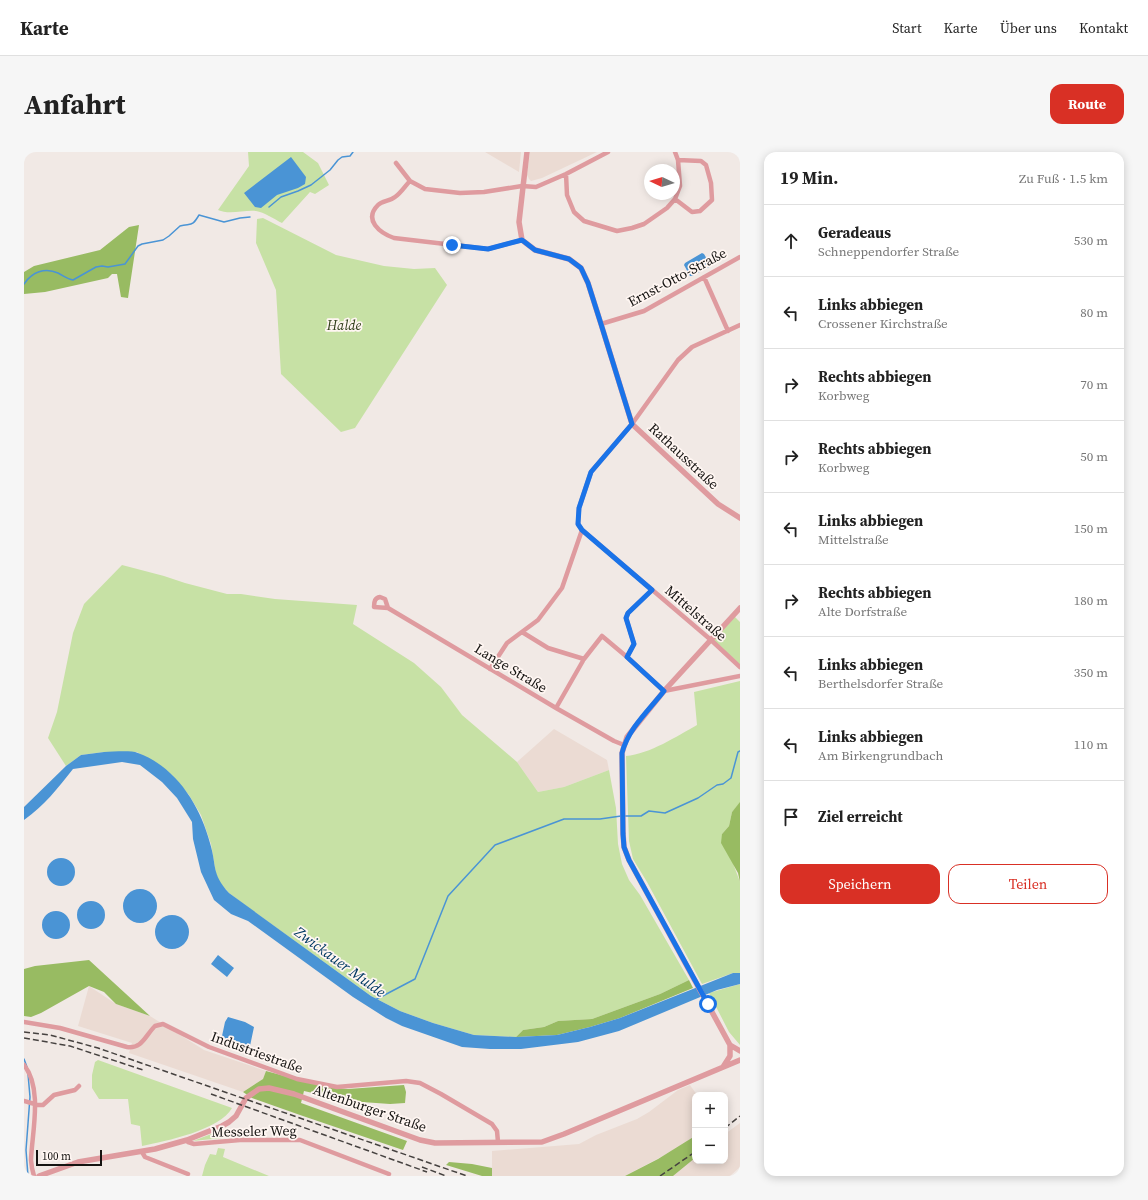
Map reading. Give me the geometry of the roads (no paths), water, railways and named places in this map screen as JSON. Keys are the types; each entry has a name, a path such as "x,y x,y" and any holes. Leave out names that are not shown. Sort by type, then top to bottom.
{"street":[{"path":"527,152 519,222 522,240 535,250 569,259 581,268 588,283 632,424"},
{"path":"396,163 410,181 425,189 460,193 484,192 522,186 536,187 566,174 608,152"},
{"path":"675,152 678,164"},
{"path":"676,200 692,212 700,211 712,200 711,183 706,165 700,161 678,160"},
{"path":"566,174 567,195 574,212 584,222 616,231 644,224 668,208 674,200"},
{"path":"410,181 395,197 379,204 374,210 373,220 377,228 385,235 394,238 488,249 522,240"},
{"name":"Ernst-Otto-Straße","path":"601,324 644,311 740,256"},
{"path":"704,277 728,331"},
{"path":"490,670 507,643 538,620 562,588 582,530 578,524 579,508 591,472 632,424 678,360 692,347 740,326"},
{"name":"Rathausstraße","path":"632,424 718,504 740,518"},
{"name":"Mittelstraße","path":"582,530 711,640 740,667"},
{"path":"627,657 634,644 626,618 628,613 652,590"},
{"name":"Lange Straße","path":"388,608 490,670 614,741 624,745"},
{"path":"723,1067 730,1056 730,1045 629,860 624,847 622,753 624,745 632,730 664,691 740,608"},
{"path":"522,632 548,648 584,659"},
{"path":"556,708 584,659 602,636 664,691"},
{"path":"664,691 740,676"},
{"name":"Industriestraße","path":"24,1022 60,1028 133,1048 140,1045 154,1026 163,1024 209,1047 297,1079 336,1087 406,1081 420,1084 441,1094 492,1124 497,1131 498,1142"},
{"path":"730,1045 740,1051"},
{"name":"Altenburger Straße","path":"39,1176 78,1162 142,1152 187,1140 229,1122 236,1116 246,1098 259,1089 269,1088 294,1094 427,1141 442,1143 542,1142 740,1060"},
{"path":"25,1067 30,1073 31,1160 34,1176"},
{"path":"30,1102 43,1105 54,1094 75,1090 79,1086"},
{"name":"Messeler Weg","path":"187,1140 188,1142 194,1144 240,1140 300,1140 389,1174"},
{"path":"142,1152 145,1157 188,1174"}],"water":[{"path":"291,157 306,177 305,184 277,195 261,208 255,207 244,193"},
{"path":"702,253 711,266 690,276 684,265 685,263"},
{"path":"104,752 135,752 152,759 164,768 184,789 200,815 206,829 219,880 229,893 371,996 400,1011 433,1023 474,1035 516,1037 557,1035 620,1018 733,973 740,973 740,984 717,990 619,1031 578,1042 521,1049 462,1047 402,1026 386,1018 353,997 248,921 231,914 214,900 201,872 193,839 192,822 177,798 162,782 140,765 122,762 73,769 44,803 24,820 24,807 66,766 81,755"},
{"path":"61,858 71,862 75,872 71,882 61,886 51,882 47,872 51,862"},
{"path":"140,889 146,890 152,894 156,900 156,912 152,918 146,922 140,923 134,922 128,918 124,912 123,906 124,900 128,894 134,890"},
{"path":"91,901 101,905 105,915 101,925 91,929 81,925 77,915 81,905"},
{"path":"56,911 66,915 70,925 66,935 56,939 46,935 42,925 46,915"},
{"path":"172,915 178,916 184,920 188,926 188,938 184,944 178,948 172,949 166,948 160,944 156,938 155,932 156,926 160,920 166,916"},
{"path":"218,955 234,968 227,977 211,964"},
{"path":"228,1017 245,1022 254,1027 250,1046 235,1044 222,1036 225,1022"}],"waterway":[{"path":"269,207 281,197 311,185 330,170 338,160 342,157 350,156 353,152"},
{"path":"24,284 31,276 48,270 73,280 96,267 108,267 125,264 138,246 163,240 180,226 193,223 199,215 224,222 250,217"},
{"path":"625,816 641,816 649,811 665,813 698,798 717,785 723,784 731,778 738,752 740,751"},
{"name":"Zwickauer Mulde","path":"375,1000 415,979 448,896 495,845 564,819 600,819 621,816"},
{"path":"24,1059 27,1067"},
{"path":"28,1074 30,1097 26,1150 28,1176"}],"railway":[{"path":"24,1032 50,1035 98,1048 467,1176"},
{"path":"24,1038 70,1046 143,1070"},
{"path":"211,1094 427,1172"},
{"path":"728,1126 740,1116"},
{"path":"660,1176 692,1154"},
{"path":"422,1167 446,1176"}],"park label":[{"name":"Halde","path":"344,325"}]}
